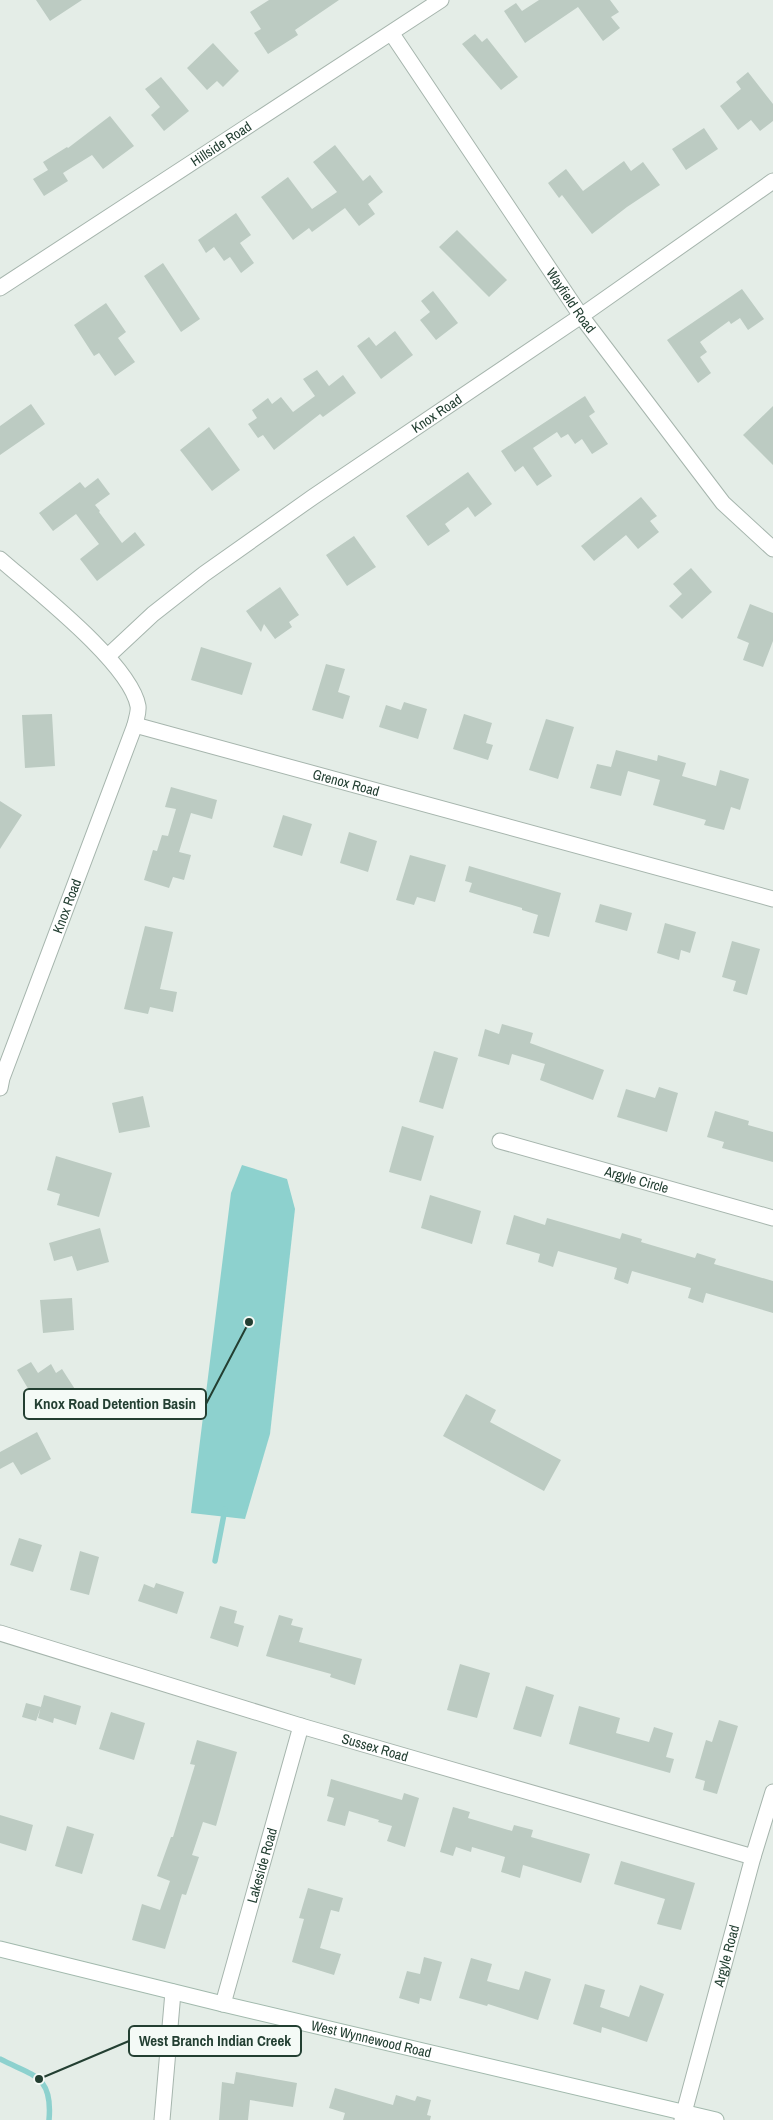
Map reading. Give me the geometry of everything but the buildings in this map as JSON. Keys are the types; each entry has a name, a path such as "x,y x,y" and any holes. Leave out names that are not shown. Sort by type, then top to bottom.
{"street":[{"name":"Hillside Road","path":"0,288 392,34 441,0"},
{"name":"Wayfield Road","path":"392,34 581,316 723,503 773,549"},
{"name":"Knox Road","path":"108,656 153,614 204,574 313,497 581,316 773,181"},
{"path":"0,560 108,656 134,693 138,707 135,725"},
{"name":"Knox Road","path":"0,1088 2,1078 135,725"},
{"name":"Grenox Road","path":"135,725 773,899"},
{"name":"Argyle Circle","path":"500,1140 773,1218"},
{"name":"Sussex Road","path":"0,1633 301,1726 753,1857"},
{"name":"Lakeside Road","path":"223,2004 301,1726"},
{"name":"Argyle Road","path":"683,2116 753,1857 773,1792"},
{"name":"West Wynnewood Road","path":"0,1949 683,2116 716,2120"},
{"path":"162,2120 173,1992"}],"water":[{"path":"242,1165 287,1179 295,1209 270,1434 245,1519 191,1513 231,1193"}],"waterway":[{"path":"215,1561 225,1509"},
{"path":"0,2059 31,2074 44,2085 48,2094 49,2120"}],"place":[{"name":"Knox Road Detention Basin","path":"249,1322"},
{"name":"West Branch Indian Creek","path":"39,2079"}]}
